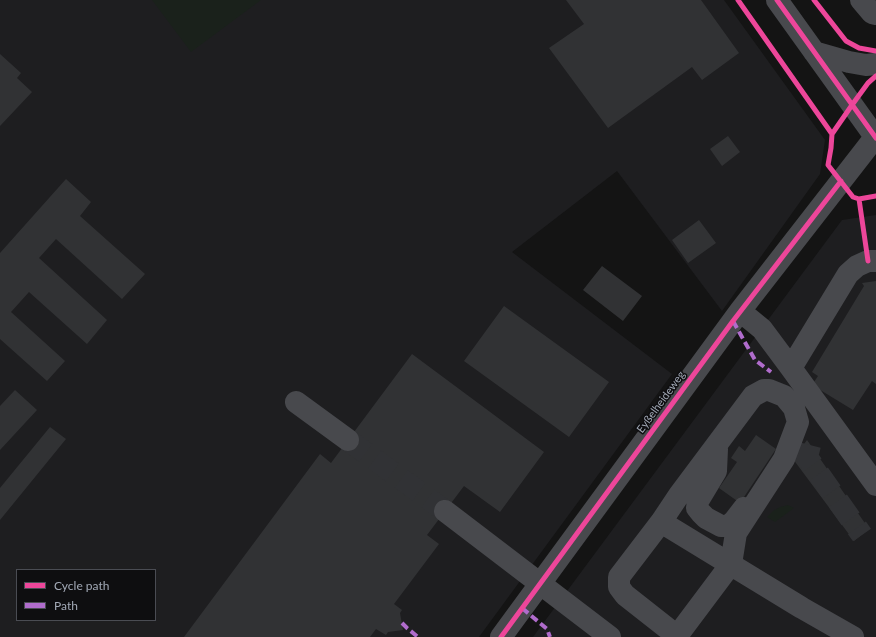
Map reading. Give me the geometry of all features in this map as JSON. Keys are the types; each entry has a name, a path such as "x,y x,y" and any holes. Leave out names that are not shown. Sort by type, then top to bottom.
{"street":[{"path":"777,0 876,138"},
{"path":"861,0 872,13 876,14"},
{"path":"814,52 849,62 866,65 876,64"},
{"name":"Eyßelheideweg","path":"500,637 740,311 876,138"},
{"path":"791,368 848,274 857,266 868,261 876,261"},
{"path":"740,311 762,329 876,485"},
{"path":"764,390 769,390 784,396 794,408 798,422 791,440 784,458 736,533 731,564 677,636 625,595 619,587 619,577 753,396 764,390"},
{"path":"296,402 348,440"},
{"path":"718,444 716,471 698,501 697,508 706,518 721,526 728,526 741,513 772,465 791,440"},
{"path":"445,511 610,637"},
{"path":"661,522 695,544 853,637"}],"path":[{"path":"849,191 853,197 859,199 876,196"}],"shaded area":[{"path":"0,0 724,0 825,140 820,174 722,311 617,171 512,252 672,374 479,637 0,637"},
{"path":"152,0 261,0 191,52"},
{"path":"876,215 876,637 533,637 842,220"},
{"path":"788,505 794,508 775,522 767,517 780,507"}],"building":[{"path":"566,0 701,0 739,53 702,80 692,67 608,128 549,48 584,24"},
{"path":"0,54 21,73 17,78 32,92 0,126"},
{"path":"728,136 740,152 722,166 710,149"},
{"path":"66,179 91,202 80,216 145,274 122,299 56,239 39,258 107,320 87,344 29,292 11,312 65,361 47,381 0,339 0,253"},
{"path":"699,220 716,243 688,263 672,240"},
{"path":"602,266 642,296 623,321 583,290"},
{"path":"876,281 876,384 872,381 853,410 812,385 818,376 812,372 864,286 862,283"},
{"path":"504,306 609,382 569,437 464,361"},
{"path":"412,354 544,452 500,512 464,486 427,535 439,544 394,604 402,610 400,613 403,630 388,632 386,635 376,629 370,637 184,637 320,454 331,463"},
{"path":"15,390 37,410 0,450 0,406"},
{"path":"50,427 66,439 0,520 0,488"},
{"path":"756,435 776,449 740,503 719,488 737,462 731,458 739,446 745,451"},
{"path":"807,440 869,529 854,541 793,459"}],"tunnel":[{"path":"348,440 445,511"},
{"path":"810,445 807,457 862,535"}],"marked path":[{"path":"733,321 755,360 771,372"},
{"path":"522,608 547,629 550,637"},
{"path":"402,623 418,637"}],"cycle path":[{"path":"738,0 832,134"},
{"path":"777,0 876,138"},
{"path":"814,0 846,41 859,48 876,51"},
{"path":"876,76 868,83 832,134 828,165 853,197 859,199 876,196"},
{"path":"501,637 733,321 841,181"},
{"path":"859,199 868,261"}]}
